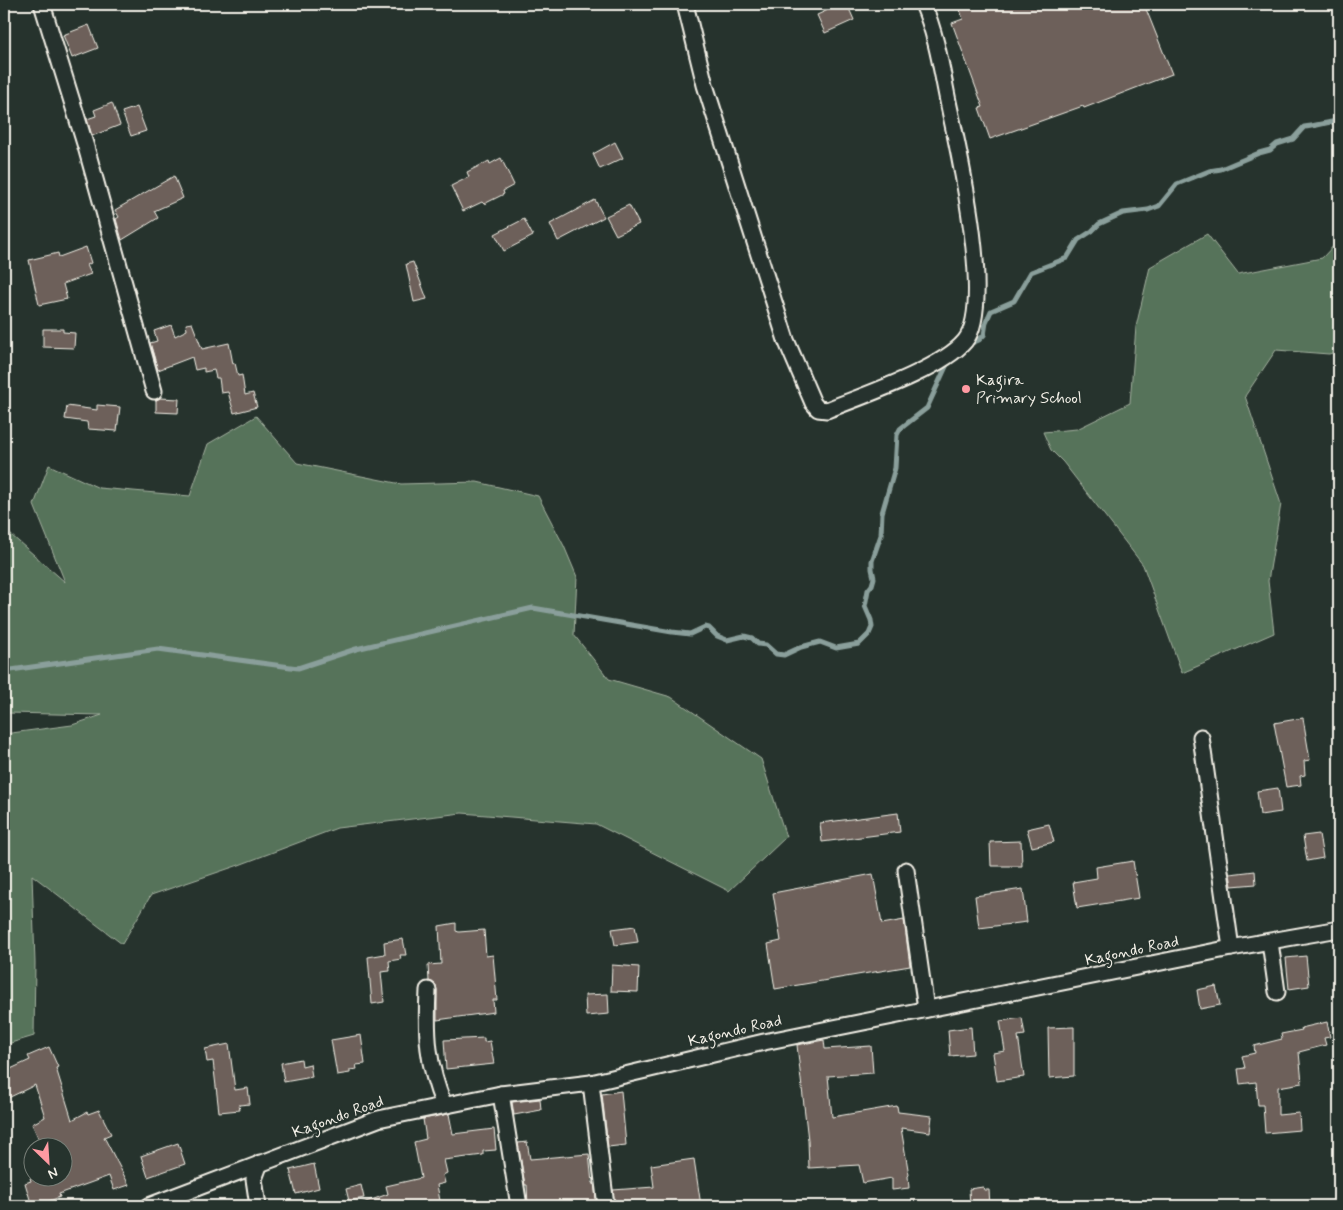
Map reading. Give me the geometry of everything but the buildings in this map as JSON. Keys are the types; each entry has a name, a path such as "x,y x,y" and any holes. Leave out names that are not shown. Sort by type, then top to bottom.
{"street":[{"path":"42,4 86,147 154,391"},
{"path":"685,4 705,85 786,340 813,403 818,409 827,410 919,372 955,351 966,340 972,330 976,278 970,207 946,91 929,18 923,4"},
{"path":"1201,737 1231,948"},
{"path":"906,870 926,1009"},
{"name":"Kagondo Road","path":"150,1206 378,1119 501,1094 591,1083 764,1042 1231,948 1339,930"},
{"path":"1270,942 1277,992"},
{"path":"428,990 426,1029 429,1052 438,1090 444,1105"},
{"path":"591,1083 606,1206"},
{"path":"501,1094 519,1206"},
{"path":"258,1206 254,1179 260,1163"}],"green space":[{"path":"1207,234 1238,274 1322,258 1339,240 1339,351 1329,354 1276,350 1245,396 1281,504 1268,581 1274,633 1182,673 1143,565 1063,462 1051,450 1043,432 1077,429 1130,403 1136,327 1150,267"},
{"path":"256,416 297,463 401,484 477,482 538,496 564,546 577,577 574,635 609,679 671,697 761,759 786,837 729,891 596,824 462,813 337,828 239,865 151,895 122,944 32,875 35,963 34,1036 4,1045 4,734 72,725 102,715 7,713 4,711 4,526 11,535 65,582 34,505 49,465 99,488 190,496 208,444"}],"waterway":[{"path":"967,345 979,340 984,335 986,322 991,311 1014,301 1031,272 1067,258 1078,240 1099,224 1123,213 1148,210 1159,206 1177,184 1270,150 1277,144 1293,139 1304,127 1339,121"},
{"path":"4,671 158,649 298,668 356,649 533,608 690,634 705,627 709,628 717,636 727,640 744,636 752,638 758,644 766,645 776,654 784,655 801,647 820,642 836,648 859,644 869,634 872,627 865,606 868,590 874,578 872,561 881,535 882,513 895,468 897,435 900,429 927,408 949,360"}],"place":[{"name":"Kagira Primary School","path":"966,389"}]}
